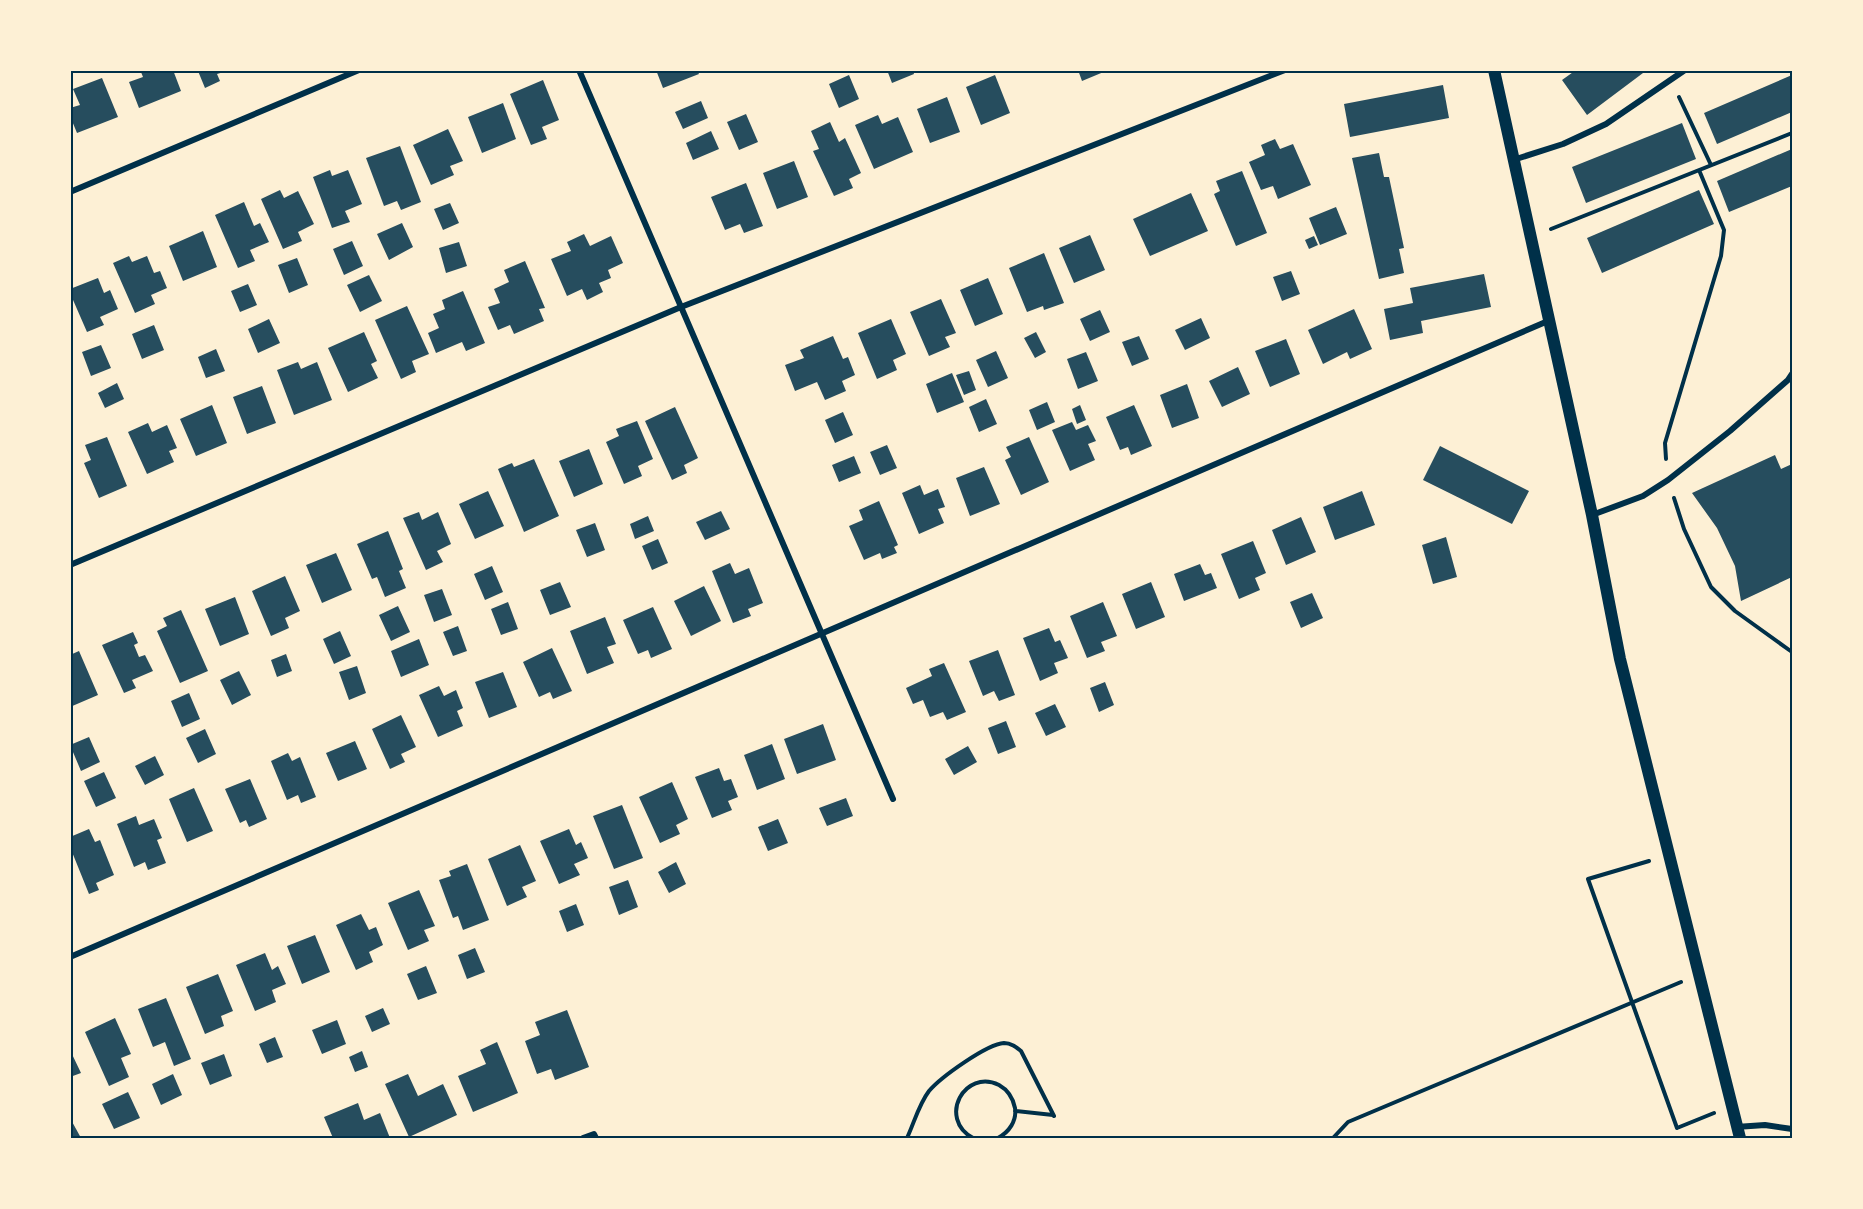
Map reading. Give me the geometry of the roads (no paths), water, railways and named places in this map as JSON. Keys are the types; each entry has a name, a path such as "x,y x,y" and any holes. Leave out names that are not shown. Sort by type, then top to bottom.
{"main road":[{"path":"1494,70 1592,515 1620,660 1738,1133"}],"street":[{"path":"70,192 359,70"},
{"path":"579,70 893,799"},
{"path":"70,565 681,307 1285,70"},
{"path":"1513,160 1563,144 1605,124 1684,70"},
{"path":"70,957 1548,321"},
{"path":"1592,515 1643,496 1673,476 1730,431 1792,374"},
{"path":"1738,1133 1765,1125 1792,1129"},
{"path":"583,1138 595,1136"}]}
